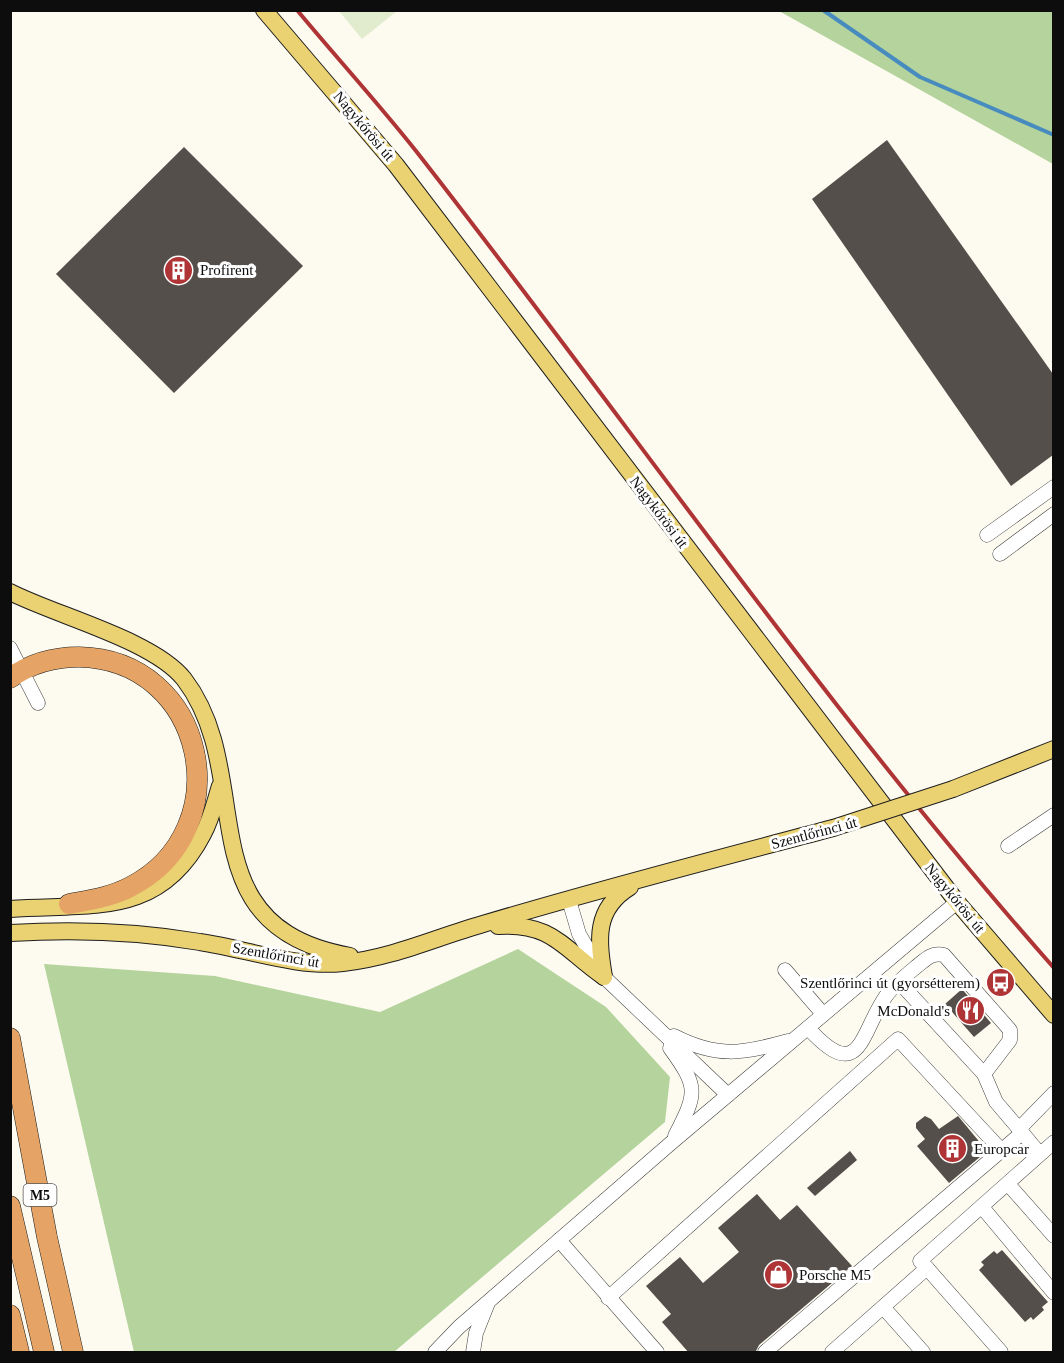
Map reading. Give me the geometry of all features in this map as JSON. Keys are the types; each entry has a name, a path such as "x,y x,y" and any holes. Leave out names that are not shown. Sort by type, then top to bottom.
{"highway":[{"path":"17,674 45,661 70,657 103,660 134,671 154,685 171,702 188,730 195,754 198,778 195,807 185,833 170,856 130,887 114,894 69,904"},
{"name":"M5","path":"10,1038 47,1237 73,1352"},
{"name":"M5","path":"10,1206 44,1353"},
{"path":"10,1315 19,1353"}],"main road":[{"name":"Nagykőrösi út","path":"264,10 396,165 957,902 1053,1015"},
{"path":"10,592 141,649 163,661 183,677 208,723 222,783 238,873 250,898 277,926 311,947 366,959"},
{"name":"Szentlőrinci út","path":"10,933 65,930 134,932 202,942 303,962 344,963 388,955 483,924 833,828 953,789 1053,749"},
{"path":"10,909 69,904 96,906 120,903 148,892 173,875 205,832 222,783"},
{"path":"604,977 599,942 600,922 609,904 620,893 640,880"},
{"path":"483,924 539,929 553,936 604,977"}],"street":[{"path":"987,535 1053,487"},
{"path":"1000,554 1053,514"},
{"path":"10,648 17,674 38,703"},
{"path":"1008,846 1053,815"},
{"path":"569,900 579,934 604,977 728,1095"},
{"path":"432,1352 671,1143 957,902"},
{"path":"808,1028 831,1050 839,1053 850,1052 862,1042 885,996 898,982 930,956 937,954 946,957 1010,1030 1010,1040 984,1074"},
{"path":"785,970 823,1014"},
{"path":"898,982 984,1074 996,1102 1040,1154"},
{"path":"661,1030 698,1048 732,1054 752,1052 793,1040"},
{"path":"661,1030 671,1049 689,1073 693,1093 689,1107 671,1143"},
{"path":"608,1298 898,1039 1002,1151"},
{"path":"765,1353 1002,1151 1053,1093"},
{"path":"1001,1353 920,1261 1053,1142"},
{"path":"1008,1184 1053,1236"},
{"path":"982,1207 1053,1293"},
{"path":"559,1240 657,1353"},
{"path":"832,1353 927,1268"},
{"path":"473,1353 476,1333 489,1301"},
{"path":"883,1307 922,1353"},
{"path":"432,1352 450,1353"}],"green space":[{"path":"339,11 397,11 362,39"},
{"path":"779,11 1053,11 1053,164"},
{"path":"518,949 606,1007 670,1077 665,1122 394,1352 134,1352 44,964 215,976 380,1012"}],"building":[{"path":"887,140 1053,374 1053,455 1011,486 812,199"},
{"name":"Profirent","path":"184,147 303,266 174,393 56,274"},
{"name":"McDonald's","path":"962,989 991,1023 974,1037 945,1004"},
{"name":"Europcar","path":"925,1116 931,1119 939,1129 958,1116 987,1151 949,1183 917,1146 925,1139 916,1128 916,1123"},
{"path":"850,1151 857,1160 815,1196 807,1188"},
{"name":"Porsche M5","path":"757,1194 780,1220 797,1205 852,1266 759,1345 755,1353 689,1353 662,1322 671,1314 646,1286 680,1257 703,1283 739,1252 718,1228"},
{"path":"1002,1250 1048,1302 1042,1307 1044,1310 1033,1320 1031,1317 1025,1322 979,1270 984,1265 981,1262 994,1251 997,1254"}],"waterway":[{"path":"823,10 920,77 1054,135"}],"railway":[{"path":"297,10 416,151 729,564 888,769 1054,968"}],"place":[{"name":"Profirent","path":"179,270"},
{"name":"Szentlőrinci út (gyorsétterem)","path":"1001,983"},
{"name":"McDonald's","path":"971,1011"},
{"name":"Europcar","path":"953,1149"},
{"name":"Porsche M5","path":"778,1275"}]}
